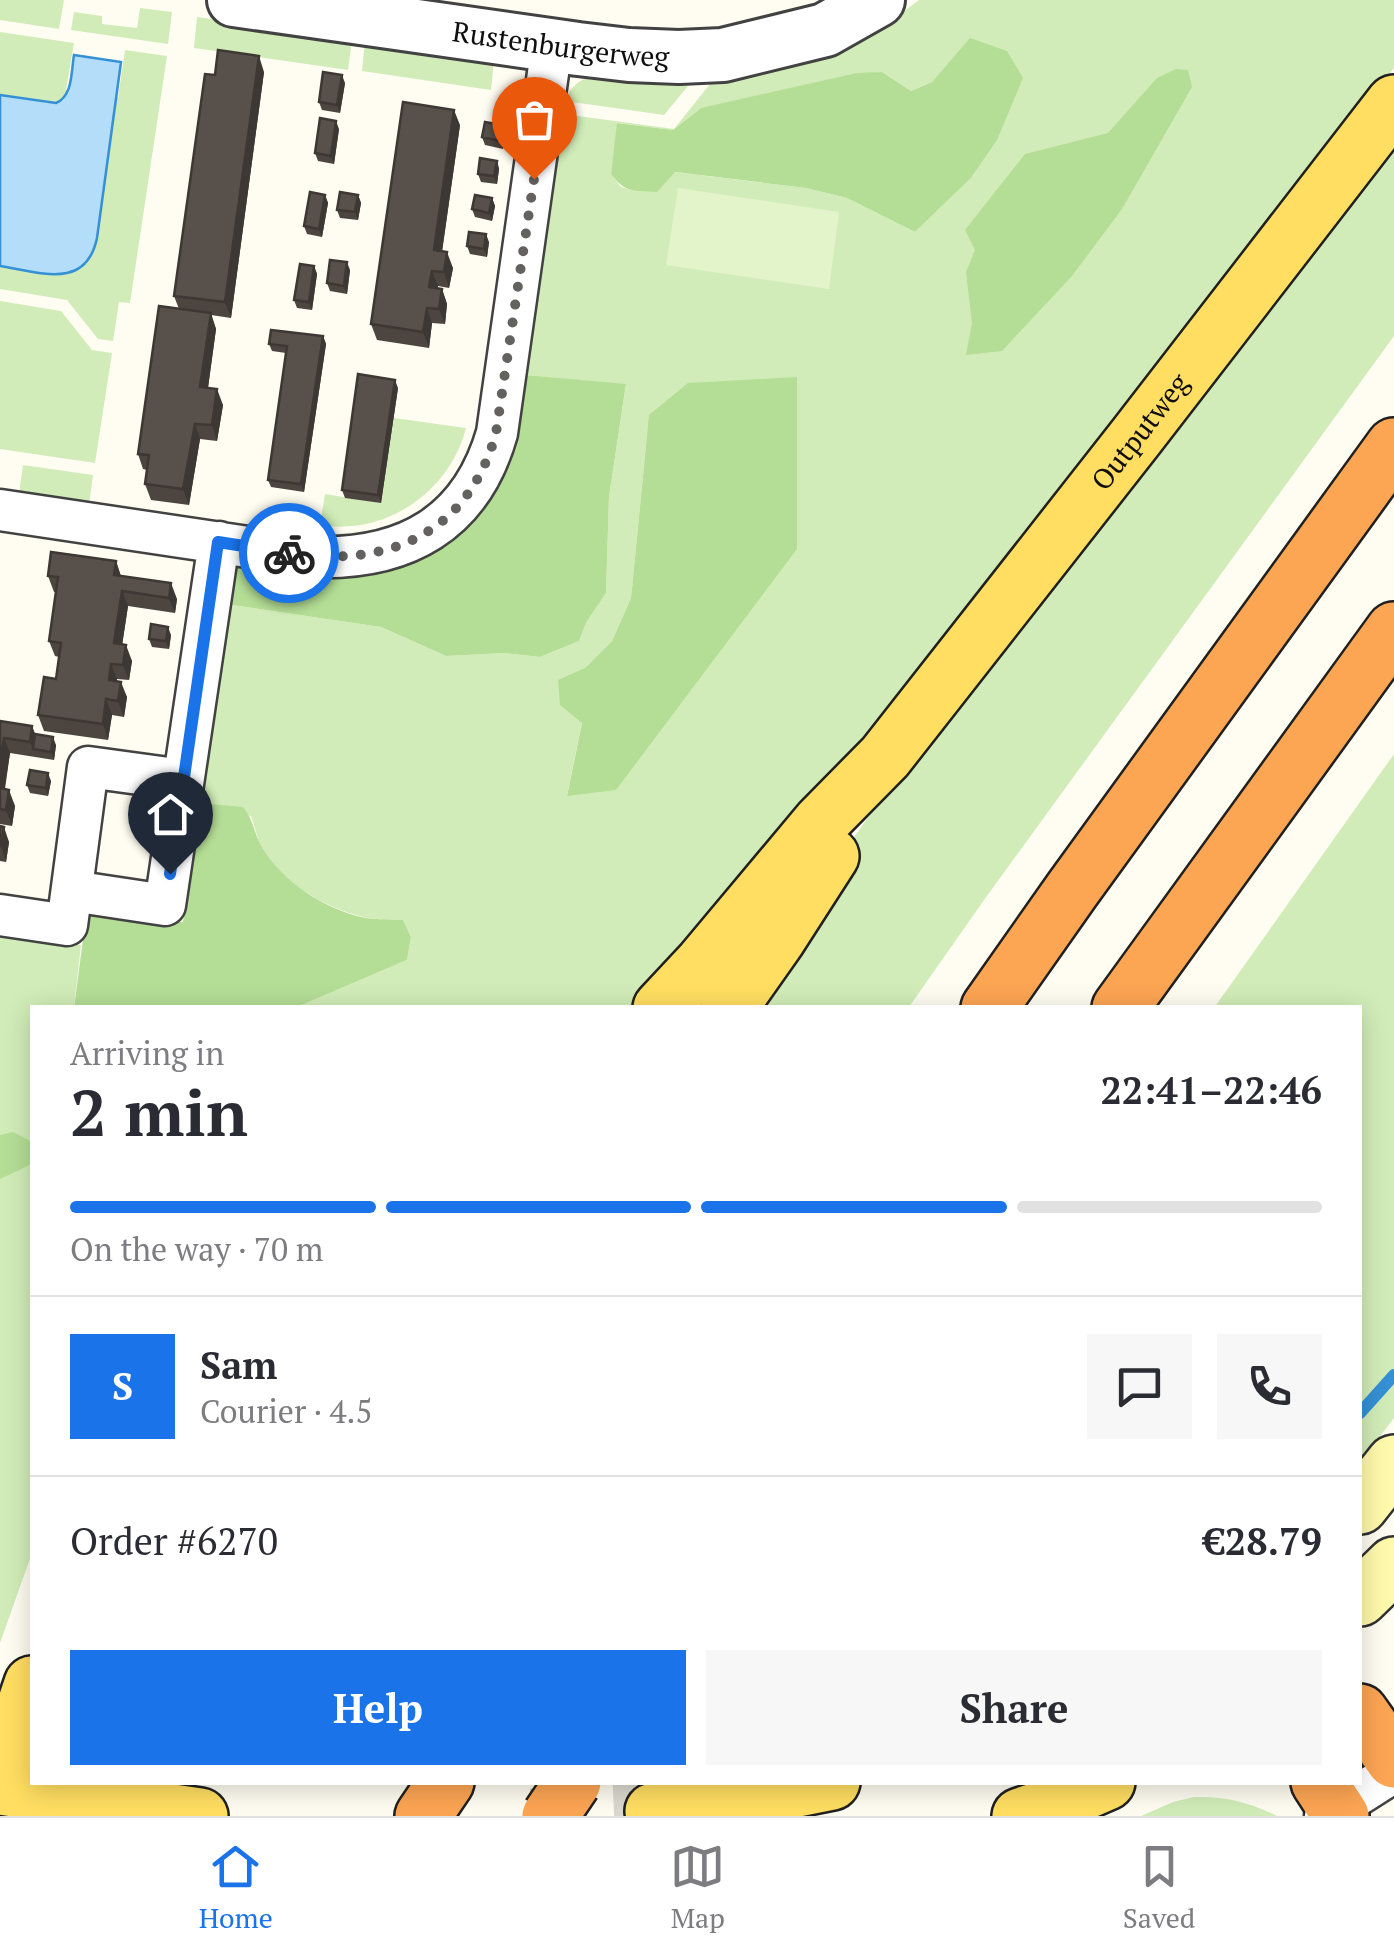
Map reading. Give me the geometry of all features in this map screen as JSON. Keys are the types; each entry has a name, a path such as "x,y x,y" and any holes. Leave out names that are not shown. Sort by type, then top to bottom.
{"highway":[{"path":"991,1005 1394,446"},
{"path":"1122,1005 1394,630"},
{"path":"1362,1715 1394,1760"},
{"path":"423,1816 444,1785"},
{"path":"550,1816 571,1785"}],"main road":[{"name":"Outputweg","path":"664,1005 821,822 886,757 1394,103"},
{"name":"Outputweg","path":"731,1005 843,837 886,757"},
{"path":"1362,1503 1394,1463"},
{"path":"1362,1596 1394,1565"},
{"path":"0,1778 30,1690"},
{"path":"652,1811 748,1800 818,1785"},
{"path":"1020,1816 1100,1785"},
{"path":"0,1788 63,1803 200,1816"}],"street":[{"name":"Rustenburgerweg","path":"234,0 388,11 552,45 679,57 723,54 825,30 878,0"},
{"path":"0,510 314,557 387,551 438,525 474,487 489,459 496,433 552,45"},
{"path":"72,891 165,905 218,542"},
{"path":"0,915 67,925 88,766 183,780"},
{"path":"1331,1806 1394,1772"}],"green space":[{"path":"0,0 64,0 59,29 0,20"},
{"path":"919,0 1394,0 1394,68 831,791 647,1005 302,1005 407,960 411,937 403,920 356,915 302,890 269,859 251,816 199,803 226,604 381,627 446,656 504,653 540,657 579,641 606,593 609,497 626,385 525,375 563,114 674,129 714,79 899,15","holes":["970,39 970,179 915,232 847,198 806,188 674,172 632,190 621,187 611,174 618,123 673,130 701,108 882,72 911,91 932,82","649,415 617,789 567,795 582,722 585,668 612,641 631,598"]},
{"path":"140,8 172,12 168,44 71,30 74,12 102,16 102,24 137,28"},
{"path":"197,17 352,39 348,70 194,48"},
{"path":"0,32 74,43 66,98 56,103 0,95"},
{"path":"970,38 1007,51 1023,78 997,140 970,179 915,232 847,198 806,188 675,172 657,192 642,191 626,188 611,174 617,123 673,130 701,108 857,73 882,72 911,91 932,82"},
{"path":"365,41 494,59 491,90 362,71"},
{"path":"125,50 167,56 130,303 119,302 113,341 98,339 67,300 0,289 0,266 59,274 83,266 91,255 97,239 115,97"},
{"path":"1176,69 1188,70 1192,87 1122,209 1072,276 1002,351 966,355 972,323 966,272 975,250 965,230 1025,154 1108,133 1157,78"},
{"path":"592,76 692,81 664,115 565,101 575,85"},
{"path":"1394,138 1394,336 910,1005 744,1005 889,788"},
{"path":"678,188 839,212 829,289 666,265"},
{"path":"0,301 61,311 92,350 112,353 95,463 0,449"},
{"path":"525,375 626,384 609,497 606,593 579,641 540,657 504,653 446,656 381,627 226,604 230,563 342,576 408,563"},
{"path":"797,377 797,549 616,790 567,796 582,723 560,705 558,680 585,668 612,641 631,598 649,415 688,383"},
{"path":"394,418 466,428 446,472 430,490 391,516 344,527 320,525 325,494 381,503"},
{"path":"23,465 93,475 89,505 19,494"},
{"path":"1394,754 1394,1418 1362,1459 1362,1005 1216,1005"},
{"path":"199,803 243,807 271,861 292,882 343,912 403,920 411,937 407,960 302,1005 74,1005 87,909 183,922"},
{"path":"0,933 81,945 74,1005 30,1005 30,1559 0,1643"},
{"path":"13,1132 30,1141 30,1165 0,1179 0,1135"},
{"path":"1194,1797 1237,1801 1277,1816 1141,1816"}],"water":[{"path":"74,55 121,62 97,238 83,266 72,272 45,274 0,266 0,95 56,103 62,100"}],"building":[{"path":"218,50 259,56 225,302 174,296 205,74 215,75"},
{"path":"323,72 342,75 337,105 319,102"},
{"path":"403,102 454,110 434,250 447,252 444,272 432,271 429,287 442,289 439,309 427,308 423,332 371,324"},
{"path":"320,118 336,121 331,156 315,153"},
{"path":"485,122 502,125 500,141 482,137"},
{"path":"480,158 497,161 494,176 478,174"},
{"path":"310,192 325,195 319,229 304,226"},
{"path":"340,192 358,195 355,212 337,210"},
{"path":"475,195 492,198 489,213 472,209"},
{"path":"469,232 486,234 484,249 467,246"},
{"path":"330,260 347,262 344,286 327,283"},
{"path":"300,264 314,266 309,302 294,300"},
{"path":"159,306 211,313 200,387 217,389 212,425 195,424 183,489 145,484 149,455 138,454"},
{"path":"271,330 323,336 301,484 268,480 287,346 269,344"},
{"path":"358,374 395,380 378,495 342,490"},
{"path":"51,552 116,561 114,575 171,583 169,598 122,591 114,643 126,645 123,665 111,664 109,680 121,682 118,701 106,699 103,724 38,715 44,677 56,679 61,643 49,641 58,577 48,576"},
{"path":"151,624 168,627 166,641 149,639"},
{"path":"0,721 32,726 30,742 4,738 0,766"},
{"path":"35,734 53,737 51,752 33,749"},
{"path":"30,770 48,773 46,788 27,785"},
{"path":"0,788 9,790 6,810 0,809"}],"waterway":[{"path":"1362,1411 1394,1375"}],"tunnel":[{"path":"531,1816 653,1811"}],"way so far":[{"path":"289,553 334,558 387,551 438,525 474,487 489,459 496,433 534,179"}],"route":[{"path":"170,874 218,542 289,553"}]}
